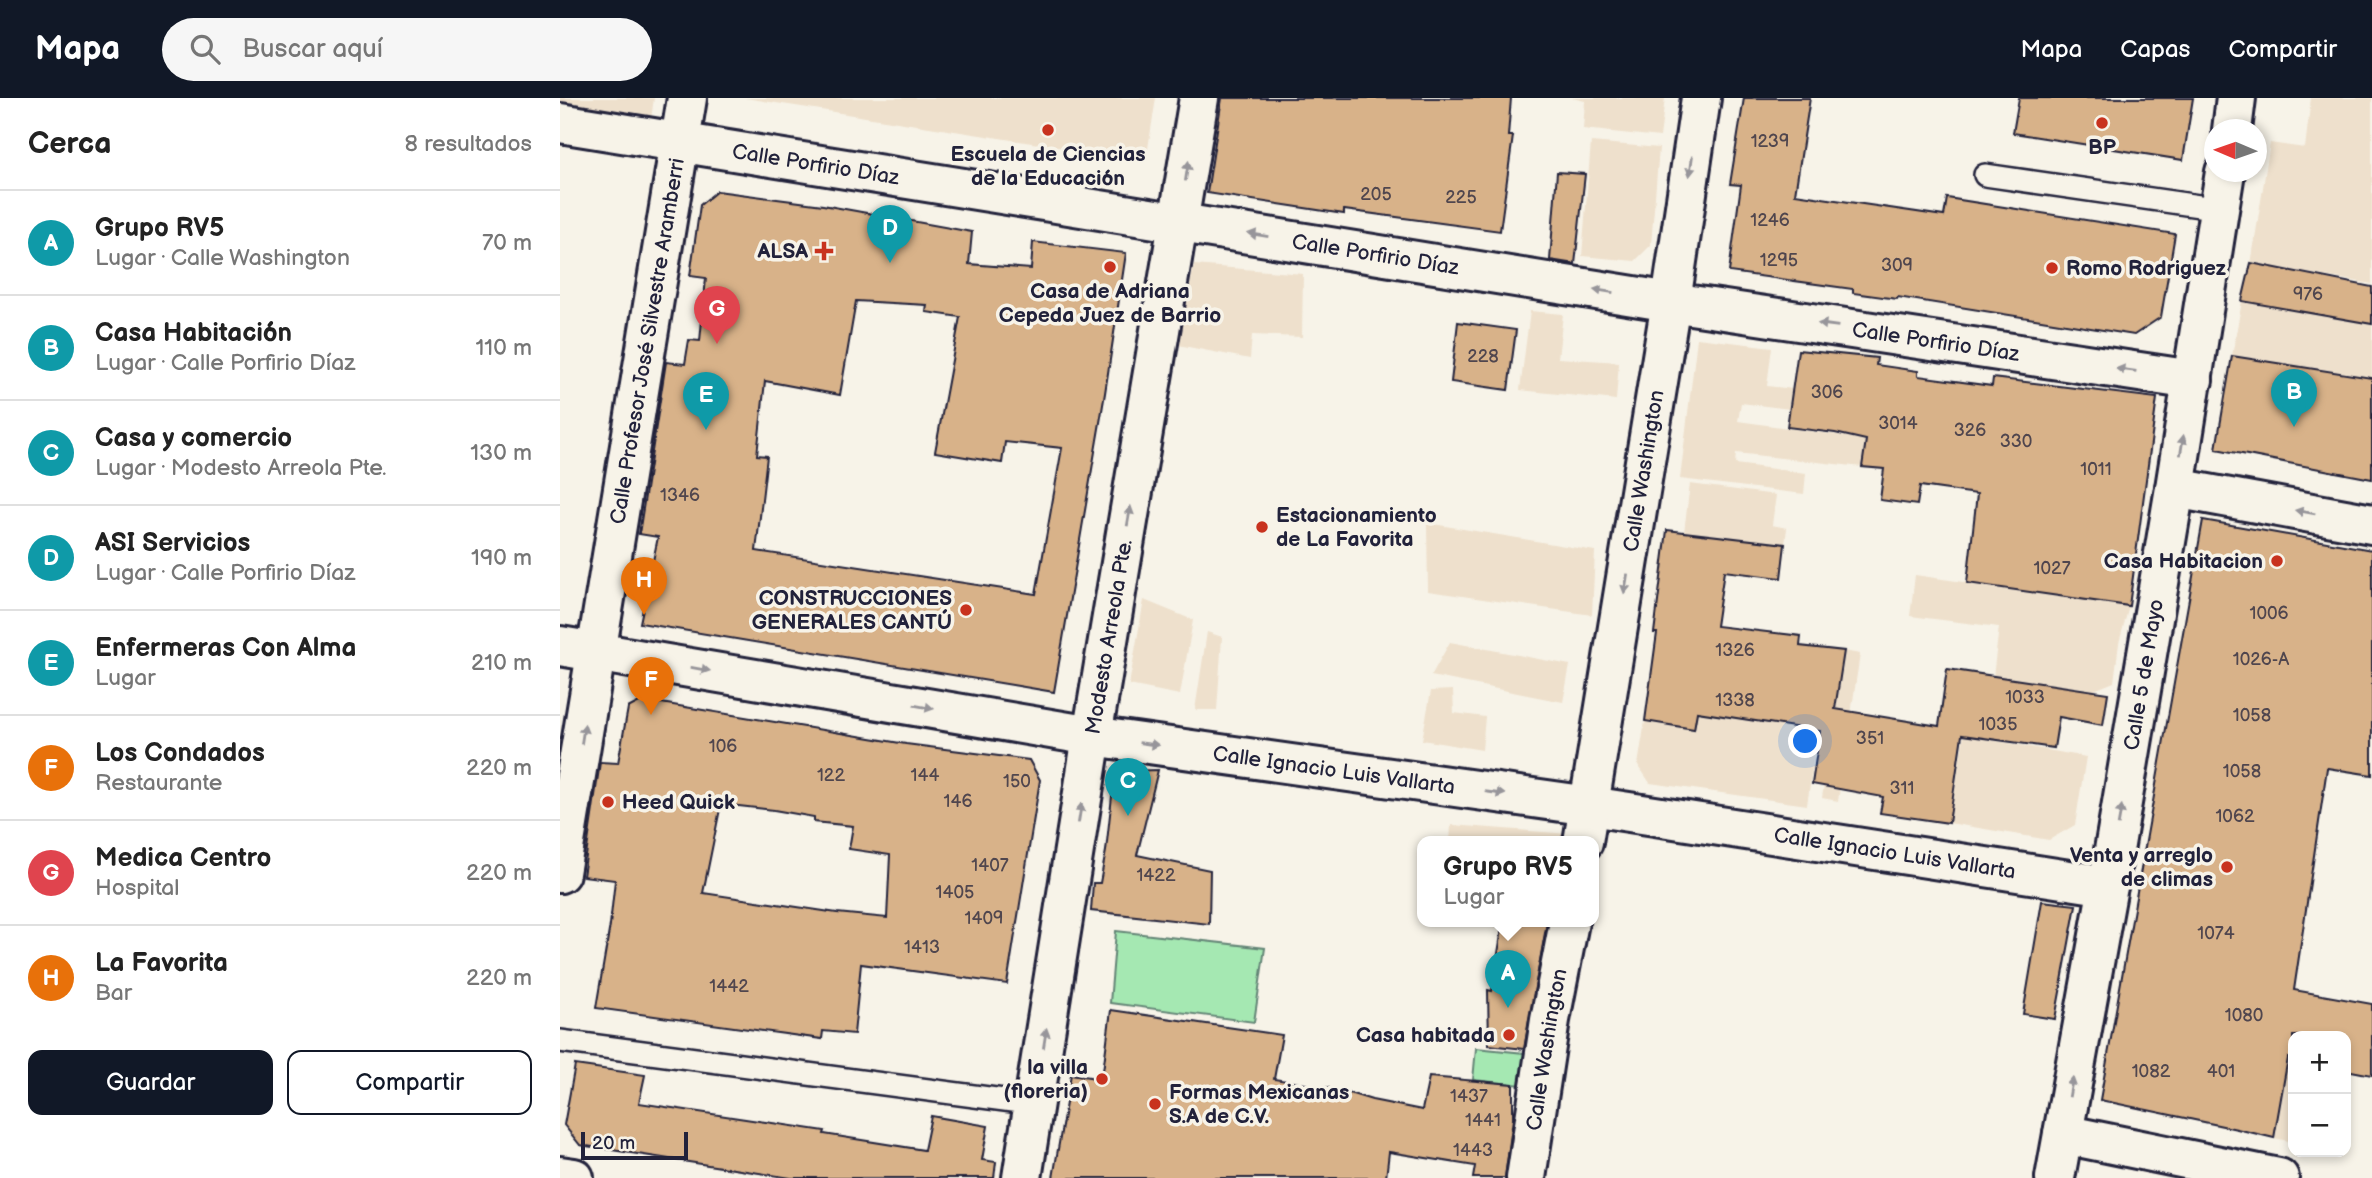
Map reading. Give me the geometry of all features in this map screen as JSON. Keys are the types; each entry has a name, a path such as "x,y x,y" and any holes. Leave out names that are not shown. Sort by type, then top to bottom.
{"street":[{"name":"Calle Profesor José Silvestre Aramberri","path":"560,873 578,648 687,98"},
{"name":"Modesto Arreola Pte.","path":"1022,1178 1092,736 1199,98"},
{"name":"Calle Washington","path":"1587,824 1701,98"},
{"path":"2233,119 2236,98"},
{"name":"Calle Porfirio Díaz","path":"560,122 1671,302 2193,380"},
{"name":"Calle 5 de Mayo","path":"2055,1178 2108,886 2224,182"},
{"path":"2175,488 2372,524"},
{"name":"Calle Ignacio Luis Vallarta","path":"578,648 1587,824 2108,886"},
{"name":"Calle Washington","path":"1527,1178 1550,1020 1568,927"},
{"path":"2063,1134 2279,1178"},
{"path":"560,1176 574,1178"}],"lane":[{"path":"1985,175 2220,209"},
{"path":"560,1041 1034,1104"}],"shaded area":[{"path":"560,98 654,98 651,119 560,106"},
{"name":"Escuela de Ciencias de la Educación","path":"745,98 1156,98 1146,161"},
{"path":"1572,98 1665,98 1660,137 1583,129 1585,101"},
{"path":"2311,98 2372,98 2372,284 2251,264 2264,182 2267,182 2270,143 2305,148"},
{"path":"1591,142 1659,148 1651,245 1635,261 1582,256"},
{"path":"1194,265 1303,274 1302,337 1252,335 1250,359 1178,345"},
{"path":"2242,301 2372,324 2372,378 2232,356"},
{"path":"1530,311 1563,314 1558,358 1619,362 1616,400 1520,390"},
{"path":"1697,338 1772,347 1767,386 1793,389 1790,409 1741,403 1738,421 1867,439 1862,467 1736,453 1735,464 1806,473 1804,494 1680,479"},
{"path":"1690,484 1776,495 1772,525 1787,528 1785,544 1684,532"},
{"path":"1427,523 1595,551 1592,615 1428,591"},
{"path":"1915,575 2129,606 2119,643 2114,682 2092,691 1993,677 1999,627 1910,616"},
{"path":"1144,600 1193,620 1180,695 1129,685"},
{"path":"1207,632 1222,637 1217,710 1195,710"},
{"path":"1450,642 1570,665 1563,702 1431,676"},
{"path":"1844,651 1860,654 1838,801 1822,798"},
{"path":"1453,690 1454,713 1485,717 1482,750 1422,740 1431,691"},
{"path":"1697,712 1818,731 1807,805 1650,783 1638,765 1645,721 1694,729"},
{"path":"1964,735 2086,757 2075,825 2049,840 1949,823"},
{"path":"1451,825 1570,834 1570,836 1450,836"},
{"path":"2248,1049 2288,1058 2288,1141 2274,1138 2281,1098"}],"green space":[{"path":"1116,931 1265,948 1254,1022 1110,1003"},
{"path":"1476,1048 1524,1053 1522,1085 1473,1080"}],"building":[{"path":"1222,98 1511,98 1508,136 1513,136 1500,231 1344,210 1344,214 1207,193"},
{"path":"1744,98 1810,98 1795,194 1944,216 1947,198 2175,234 2161,317 2134,335 1898,297 1853,293 1853,289 1729,272 1741,185 1730,184"},
{"name":"BP","path":"2019,98 2193,98 2183,160 2013,133"},
{"path":"1557,172 1585,174 1575,264 1550,260"},
{"path":"717,191 823,205 972,232 969,264 1031,269 1033,242 1126,253 1054,692 640,623 658,537 639,534 666,362 685,364 689,340 700,341 706,278 690,276 700,205","holes":["856,301 927,305 926,312 960,317 935,452 1002,463 1005,442 1062,448 1036,594 756,551 767,456 757,455 765,381 840,395"]},
{"path":"2251,263 2372,287 2372,324 2242,301"},
{"path":"1458,322 1516,330 1508,390 1451,382"},
{"path":"1798,350 1877,358 1876,365 1918,371 1918,376 1992,386 1993,378 2157,398 2129,606 1967,583 1977,494 1920,486 1917,505 1880,500 1884,469 1862,467 1866,440 1787,427"},
{"path":"2232,356 2372,378 2372,479 2216,449"},
{"path":"2203,520 2372,550 2372,775 2327,768 2294,990 2372,1004 2372,1075 2351,1071 2351,1031 2288,1031 2288,1058 2274,1138 2100,1100"},
{"path":"1667,530 1785,544 1781,578 1724,571 1716,626 1801,636 1800,646 1844,651 1835,709 1939,726 1947,669 2108,693 2103,725 2059,717 2054,748 1962,735 1949,823 1880,813 1883,797 1812,784 1820,731 1697,712 1694,729 1645,721"},
{"path":"643,700 906,744 1029,760 1040,780 1007,984 861,964 854,1034 823,1031 822,1039 596,1008 615,880 583,876 600,762 618,763 628,708","holes":["721,804 814,817 814,822 853,826 849,849 890,855 887,918 703,893"]},
{"path":"1158,770 1137,855 1210,870 1209,924 1091,911 1093,883 1100,883 1106,851 1113,787 1123,771"},
{"path":"2042,901 2076,905 2055,1019 2023,1014"},
{"path":"1502,927 1546,927 1524,1049 1489,1045 1488,990 1492,991"},
{"path":"1111,1010 1282,1035 1274,1079 1336,1089 1372,1100 1422,1110 1429,1077 1513,1084 1513,1119 1505,1178 1473,1178 1475,1166 1389,1152 1386,1178 1053,1178 1071,1074 1102,1079"},
{"path":"575,1065 645,1075 639,1103 825,1131 824,1134 924,1150 931,1116 988,1126 982,1160 996,1162 994,1178 791,1178 580,1145 564,1125"}],"place":[{"name":"BP","path":"2102,123"},
{"name":"Escuela de Ciencias de la Educación","path":"1048,130"},
{"name":"ALSA","path":"824,251"},
{"name":"ASI Servicios","path":"890,263"},
{"name":"Casa de Adriana Cepeda Juez de Barrio","path":"1110,267"},
{"name":"Romo Rodriguez","path":"2052,268"},
{"name":"Medica Centro","path":"717,344"},
{"name":"Casa Habitación","path":"2294,427"},
{"name":"Enfermeras Con Alma","path":"706,430"},
{"name":"Estacionamiento de La Favorita","path":"1262,527"},
{"name":"Casa Habitacion","path":"2277,561"},
{"name":"CONSTRUCCIONES GENERALES CANTÚ","path":"966,610"},
{"name":"La Favorita","path":"644,615"},
{"name":"Los Condados","path":"651,715"},
{"name":"Heed Quick","path":"608,802"},
{"name":"Casa y comercio","path":"1128,816"},
{"name":"Venta y arreglo de climas","path":"2227,867"},
{"name":"Grupo RV5","path":"1508,1008"},
{"name":"Casa habitada","path":"1509,1035"},
{"name":"la villa (floreria)","path":"1102,1079"},
{"name":"Formas Mexicanas S.A de C.V.","path":"1155,1104"}]}
